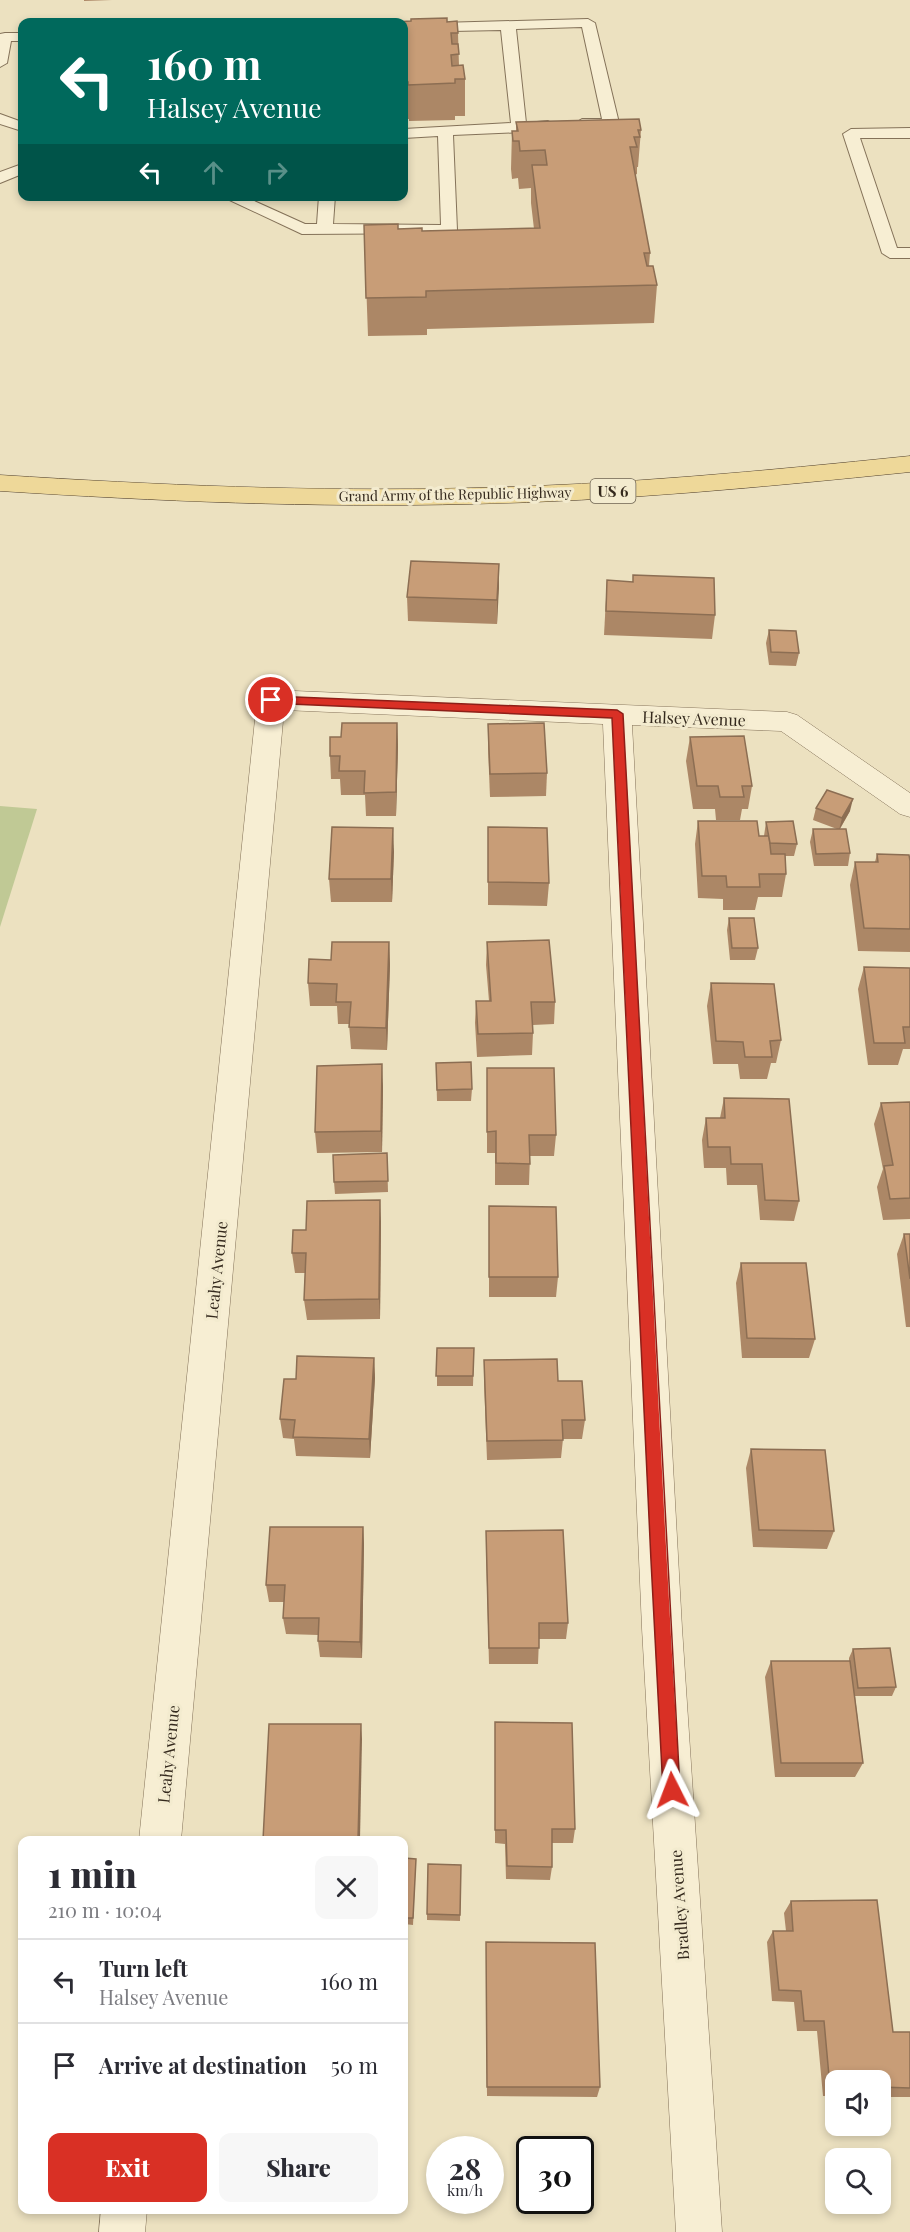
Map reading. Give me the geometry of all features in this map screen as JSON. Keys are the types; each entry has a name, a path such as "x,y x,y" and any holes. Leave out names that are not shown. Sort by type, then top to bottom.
{"main road":[{"name":"Grand Army of the Republic Highway","path":"0,483 205,493 379,496 538,494 686,485 910,464"}],"street":[{"name":"Halsey Avenue","path":"271,700 787,722 910,807"},
{"name":"Leahy Avenue","path":"160,1836 271,700"},
{"name":"Bradley Avenue","path":"617,714 638,1097 662,1640 699,2232"},
{"path":"122,2232 124,2214"}],"lane":[{"path":"408,28 588,23 611,123 408,133"},
{"path":"508,25 519,127"},
{"path":"0,63 5,37 18,36"},
{"path":"0,119 18,126"},
{"path":"240,201 302,229 449,230 445,131"},
{"path":"910,133 850,134 890,254 910,253"},
{"path":"0,178 18,171"},
{"path":"325,229 327,201"}],"green space":[{"path":"0,806 37,809 0,927"}],"building":[{"path":"447,18 447,22 457,21 458,33 451,33 452,44 458,44 459,54 451,55 452,66 463,65 465,79 455,79 455,83 408,85 408,21 411,19"},
{"path":"639,119 640,137 634,137 637,147 630,147 650,253 644,253 647,266 653,266 657,285 426,291 426,297 366,298 364,225 398,224 398,229 422,228 422,231 540,228 532,165 547,165 545,150 520,151 519,141 513,141 512,131 518,131 516,122"},
{"path":"411,561 499,564 497,600 407,597"},
{"path":"633,575 714,578 715,615 606,611 607,580 633,582"},
{"path":"769,630 796,631 799,653 771,652"},
{"path":"342,723 397,723 396,792 364,793 365,771 339,771 340,756 330,756 330,737 341,737"},
{"path":"544,723 547,773 490,774 488,724"},
{"path":"744,736 752,786 742,786 744,797 720,797 718,786 697,786 690,737"},
{"path":"827,790 853,799 842,818 816,808"},
{"path":"698,821 757,821 759,836 769,836 771,854 785,854 786,874 759,874 760,887 727,887 726,876 702,876"},
{"path":"793,821 797,844 770,843 766,822"},
{"path":"332,827 393,828 391,879 329,879"},
{"path":"488,827 547,828 549,883 488,882"},
{"path":"813,829 846,829 850,853 816,854"},
{"path":"877,854 909,855 910,929 864,928 855,862 878,862"},
{"path":"729,918 754,918 758,948 732,948"},
{"path":"549,940 555,1002 531,1002 533,1033 478,1034 476,1001 491,1001 487,942"},
{"path":"332,942 389,942 386,1028 349,1027 351,1002 336,1002 337,984 308,983 309,959 331,960"},
{"path":"864,967 910,968 910,1027 903,1027 905,1043 874,1043"},
{"path":"711,983 774,984 781,1040 770,1041 772,1057 745,1057 743,1042 716,1041"},
{"path":"471,1062 472,1089 437,1090 436,1063"},
{"path":"382,1064 381,1131 315,1132 317,1066"},
{"path":"487,1068 554,1068 556,1135 529,1135 530,1164 496,1163 496,1131 487,1132"},
{"path":"724,1098 789,1099 799,1201 765,1200 762,1164 731,1164 730,1147 708,1147 706,1118 725,1118"},
{"path":"910,1102 910,1198 890,1199 884,1166 893,1165 881,1103"},
{"path":"387,1153 388,1181 334,1182 333,1155"},
{"path":"380,1200 379,1299 304,1300 306,1253 292,1253 293,1230 306,1230 307,1201"},
{"path":"489,1206 556,1207 558,1277 489,1277"},
{"path":"904,1234 910,1234 910,1279"},
{"path":"741,1263 806,1263 815,1339 747,1338"},
{"path":"437,1348 474,1348 473,1376 436,1376"},
{"path":"297,1356 374,1358 369,1439 293,1437 295,1420 280,1419 284,1379 296,1379"},
{"path":"557,1359 558,1381 582,1381 585,1420 562,1420 563,1440 487,1441 484,1360"},
{"path":"751,1449 825,1450 834,1531 759,1530"},
{"path":"270,1527 363,1527 360,1642 318,1641 319,1618 283,1618 285,1585 266,1585"},
{"path":"563,1530 568,1623 539,1623 539,1648 489,1648 486,1531"},
{"path":"890,1648 896,1687 858,1688 853,1649"},
{"path":"771,1661 850,1661 863,1763 781,1763"},
{"path":"495,1722 572,1723 575,1829 552,1829 552,1867 507,1866 506,1830 495,1830"},
{"path":"269,1724 361,1724 358,1836 263,1836"},
{"path":"408,1858 416,1859 413,1918 408,1918"},
{"path":"428,1864 461,1865 460,1915 427,1914"},
{"path":"877,1900 893,2032 910,2032 910,2088 891,2087 891,2070 828,2070 824,2021 804,2021 801,1991 779,1990 773,1931 793,1931 791,1901"},
{"path":"486,1942 595,1943 600,2087 487,2087"}],"route":[{"path":"271,700 617,714 672,1790"}]}
